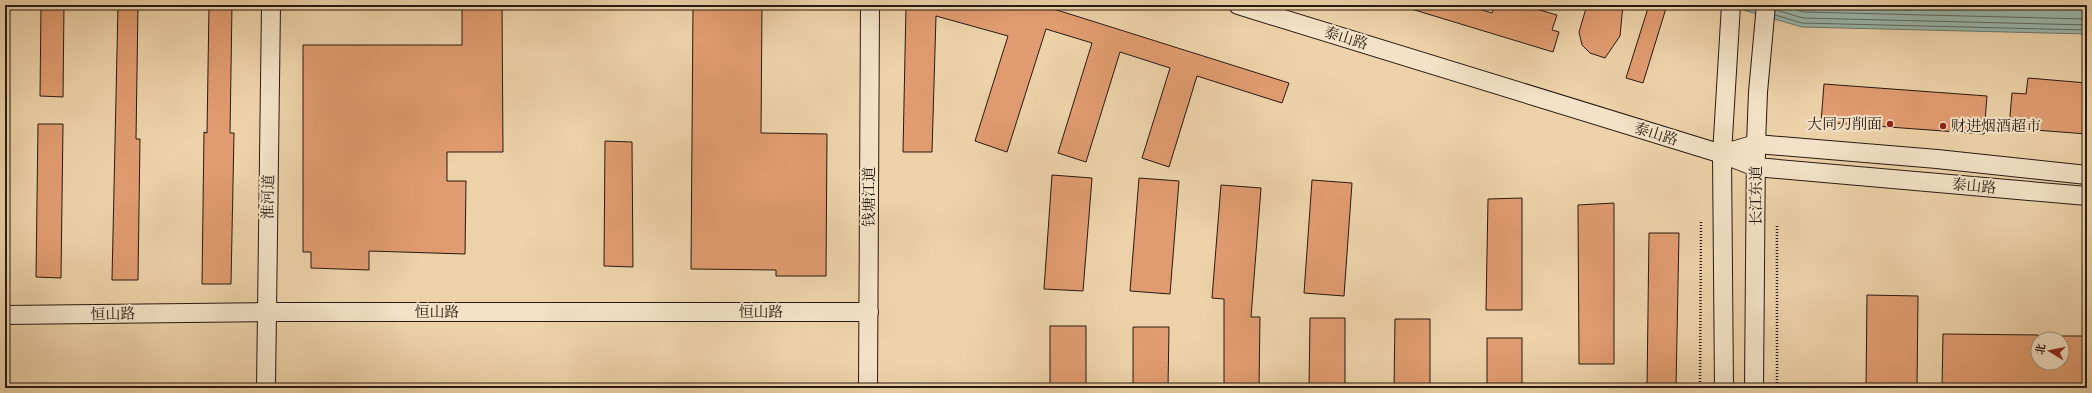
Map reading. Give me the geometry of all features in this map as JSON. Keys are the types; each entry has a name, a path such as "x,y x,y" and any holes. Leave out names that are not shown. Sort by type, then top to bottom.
{"street":[{"name":"淮河道","path":"266,388 270,5"},
{"name":"钱塘江道","path":"868,388 870,5"},
{"name":"泰山路","path":"1238,5 1722,154 1756,167 2087,196"},
{"path":"1724,388 1722,154 1731,5"},
{"name":"长江东道","path":"1754,388 1756,144 1758,92 1766,5"},
{"path":"1722,154 1756,144 1937,159 2087,175"},
{"name":"恒山路","path":"5,315 267,312 868,312"}],"path":[{"path":"1700,388 1701,222"},
{"path":"1777,226 1777,388"}],"water":[{"path":"1726,5 2087,5 2087,34 1802,27"}],"building":[{"path":"41,5 64,5 63,97 40,96"},
{"path":"118,5 138,5 136,139 140,139 138,280 112,280"},
{"path":"209,5 232,5 230,133 234,133 231,284 202,284 204,132 207,133"},
{"path":"462,5 502,5 503,152 447,152 447,181 466,181 465,254 369,251 369,270 311,268 311,252 303,252 303,45 462,45"},
{"path":"693,5 762,5 761,133 827,134 826,276 776,276 776,270 691,269"},
{"path":"906,5 1041,5 1289,83 1282,103 1197,76 1169,167 1142,158 1170,68 1120,52 1086,162 1058,153 1092,43 1046,29 1007,152 975,141 1008,36 936,16 932,152 903,152"},
{"path":"1409,5 1466,5 1492,13 1495,5 1522,5 1557,15 1552,30 1559,32 1553,52 1408,8"},
{"path":"1587,5 1623,5 1620,36 1605,58 1590,53 1582,45 1579,32"},
{"path":"1649,5 1667,5 1643,83 1626,78"},
{"path":"2028,78 2087,83 2087,134 2009,128 2012,93 2026,94"},
{"path":"1824,84 1987,96 1984,134 1821,122"},
{"path":"38,124 63,124 61,278 36,277"},
{"path":"605,141 632,142 633,267 604,266"},
{"path":"1052,175 1092,178 1083,291 1044,289"},
{"path":"1139,178 1179,181 1170,294 1130,291"},
{"path":"1312,180 1352,183 1344,296 1304,293"},
{"path":"1221,185 1261,188 1251,317 1260,317 1259,388 1224,388 1224,299 1212,298"},
{"path":"1522,198 1522,310 1486,310 1488,199"},
{"path":"1614,203 1614,364 1579,364 1578,205"},
{"path":"1649,233 1679,233 1676,388 1647,388"},
{"path":"1867,295 1918,296 1917,388 1866,388"},
{"path":"1310,318 1345,318 1345,388 1309,388"},
{"path":"1395,319 1430,319 1430,388 1394,388"},
{"path":"1050,326 1086,326 1086,388 1050,388"},
{"path":"1133,327 1169,327 1168,388 1133,388"},
{"path":"1943,334 2030,335 2030,371 2070,371 2070,336 2087,336 2087,388 1942,388"},
{"path":"1487,338 1522,338 1522,388 1487,388"}],"place":[{"name":"大同刀削面","path":"1890,124"},
{"name":"财进烟酒超市","path":"1943,126"}]}
